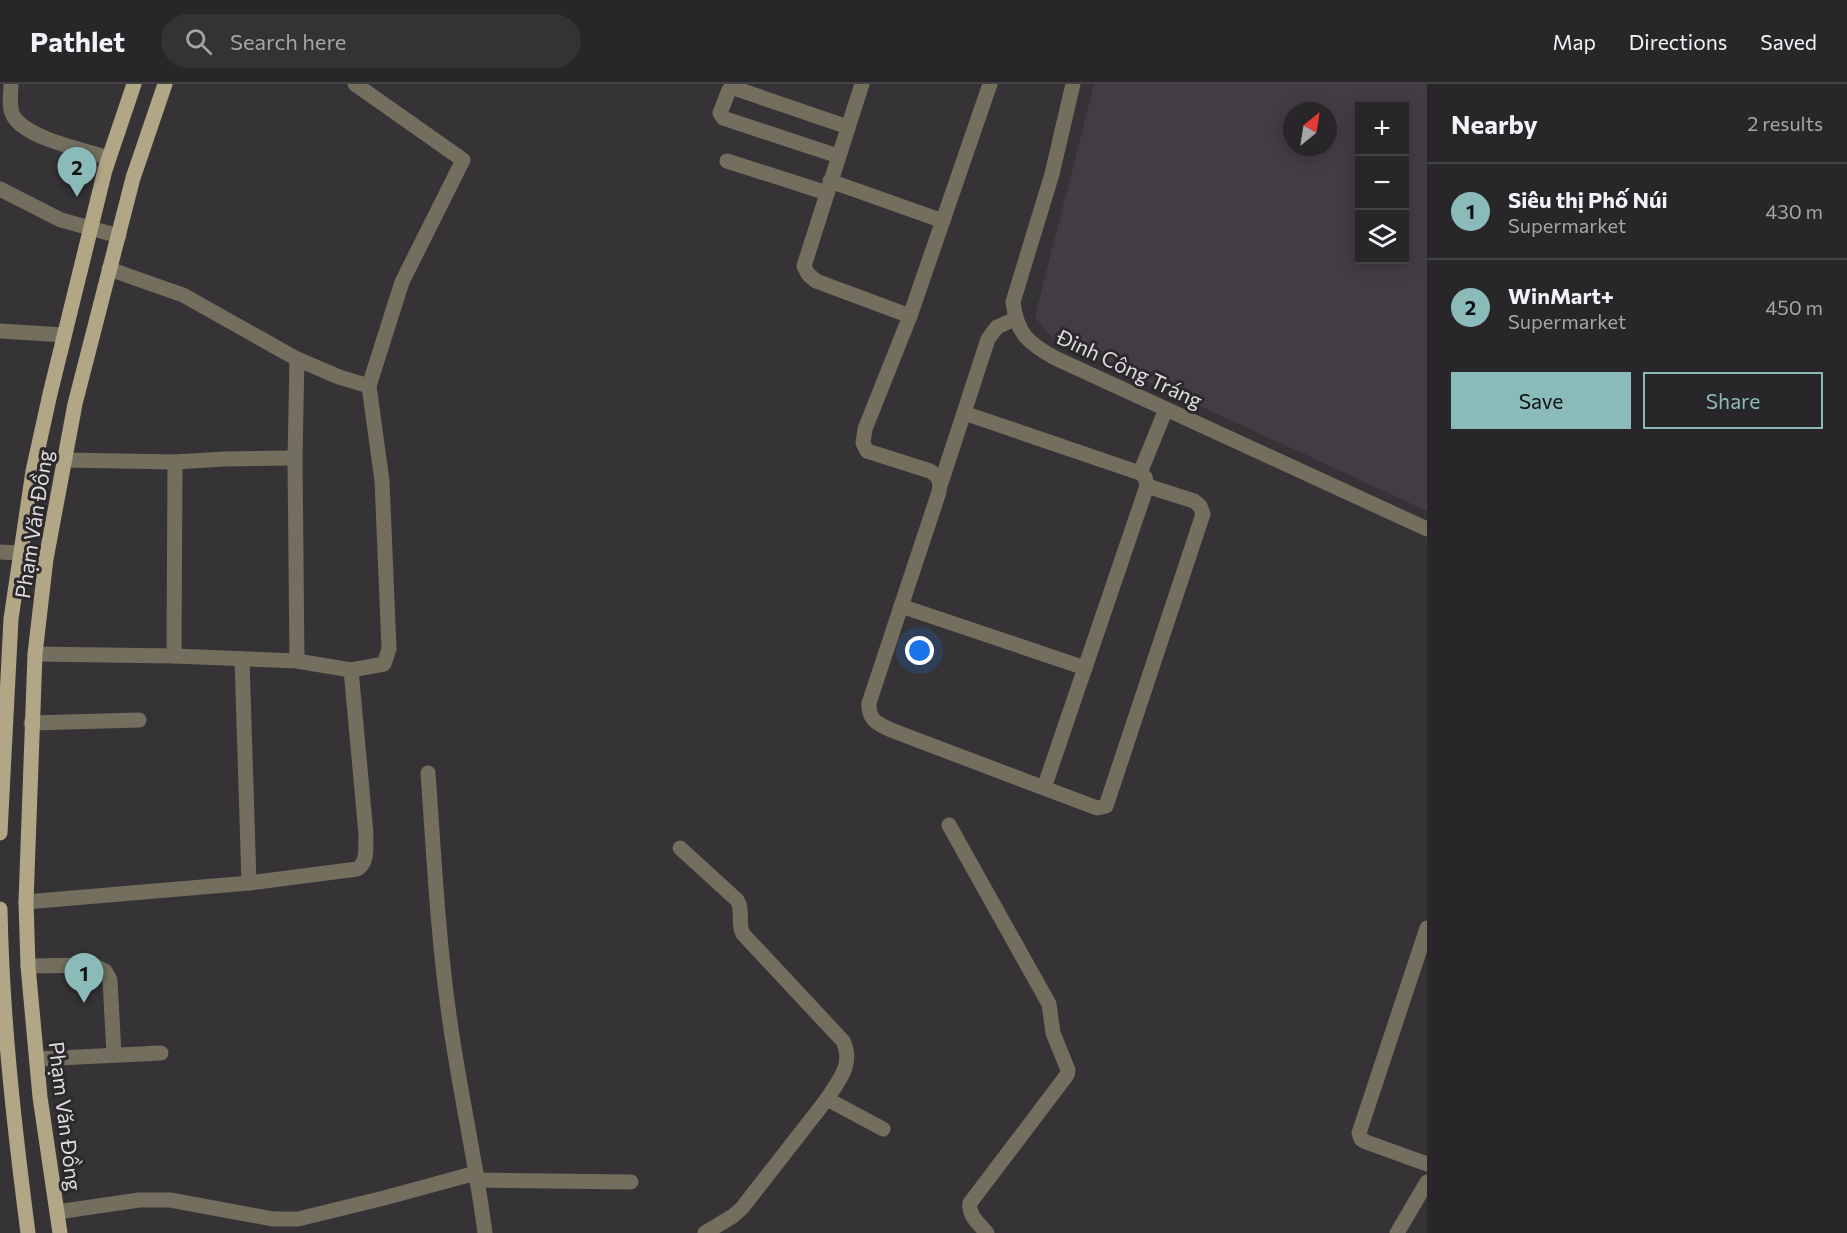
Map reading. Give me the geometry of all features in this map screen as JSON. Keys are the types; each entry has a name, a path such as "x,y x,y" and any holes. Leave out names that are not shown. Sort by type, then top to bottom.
{"main road":[{"name":"Phạm Văn Đồng","path":"0,834 4,690 11,619 33,471 64,335 109,159 134,84"},
{"name":"Phạm Văn Đồng","path":"60,1233 40,1097 28,966 26,902 35,654 46,559 75,404 133,178 165,84"},
{"path":"0,909 5,1098 28,1233"}],"street":[{"path":"11,84 10,102 13,116 23,126 38,135 109,159"},
{"path":"35,654 297,661 351,670 384,664 389,649 382,481 369,386 402,282 463,160 355,84"},
{"path":"941,483 937,475 930,471 867,451 863,443 865,429 910,316 990,84"},
{"path":"964,413 1194,501 1200,506 1203,514 1106,806 1097,808 891,730 876,723 871,717 869,703 988,339 997,327 1015,319 1013,302 1052,174 1073,84"},
{"path":"859,85 804,266 808,274 816,281 910,316"},
{"path":"838,156 723,118 720,113 729,90 734,88 848,127"},
{"path":"727,161 829,187 943,221"},
{"path":"0,189 53,216 119,236"},
{"path":"109,269 183,294 297,359 339,377 369,386"},
{"name":"Đinh Công Tráng","path":"1015,319 1021,333 1033,345 1055,358 1427,529"},
{"path":"0,332 64,335"},
{"path":"297,359 295,458 297,661"},
{"path":"1044,788 1085,668 1166,409"},
{"path":"64,460 175,462 295,458"},
{"path":"174,656 175,462"},
{"path":"0,552 20,553"},
{"path":"902,606 1085,668"},
{"path":"242,659 249,883"},
{"path":"26,902 249,883 357,869 363,866 366,834 351,670"},
{"path":"32,723 139,720"},
{"path":"428,772 449,1019 485,1233"},
{"path":"949,825 1049,1004 1053,1033 1068,1070 1067,1075 970,1203 969,1209 972,1215 987,1233"},
{"path":"681,848 736,900 741,911 743,934 843,1041 848,1050 847,1066 827,1099 754,1195 733,1216 705,1233"},
{"path":"1427,928 1359,1133 1361,1139 1366,1142 1427,1164"},
{"path":"28,966 93,964 105,971 110,980 114,1054"},
{"path":"37,1059 161,1053"},
{"path":"827,1099 883,1129"},
{"path":"57,1212 139,1200 170,1200 273,1219 298,1219 477,1177 631,1182"},
{"path":"1397,1233 1427,1182"}],"shaded area":[{"path":"1094,84 1427,84 1427,511 1051,337 1035,317"}],"place":[{"name":"WinMart+","path":"77,197"},
{"name":"Siêu thị Phố Núi","path":"84,1003"}]}
